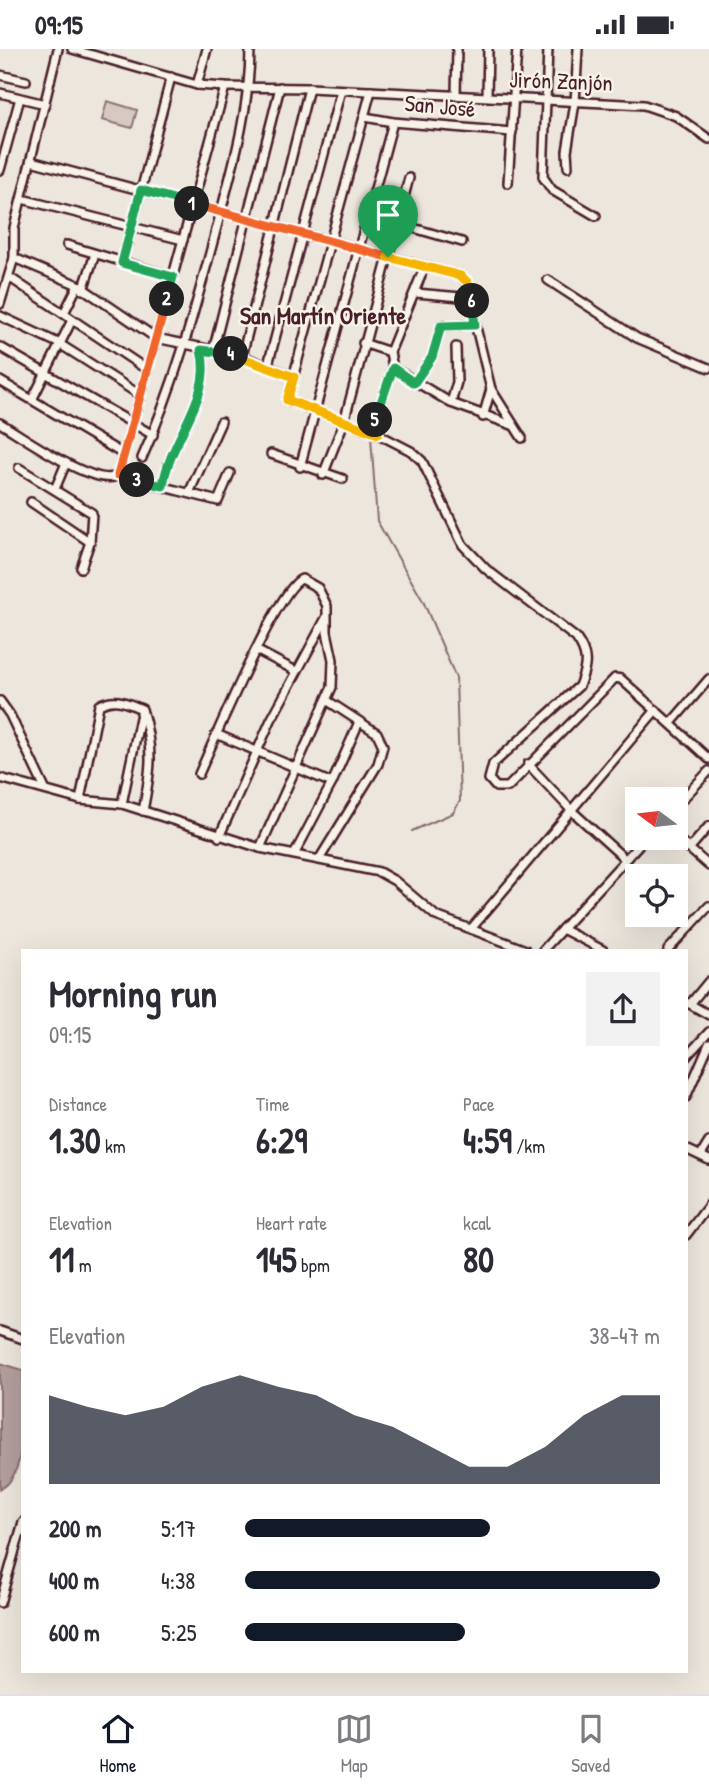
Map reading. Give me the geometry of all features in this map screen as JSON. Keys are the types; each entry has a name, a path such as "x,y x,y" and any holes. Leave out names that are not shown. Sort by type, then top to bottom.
{"street":[{"path":"0,304 14,258 14,228 58,49"},
{"name":"Jirón Zanjón","path":"72,49 99,53 197,85 456,94 547,102 644,105 676,116 709,139"},
{"path":"197,85 207,49"},
{"path":"142,458 185,346 221,210 250,87 250,49"},
{"path":"456,94 457,49"},
{"path":"487,96 488,49"},
{"path":"508,183 517,49"},
{"path":"548,49 544,181 560,195 596,216"},
{"path":"568,167 568,141 575,103 578,49"},
{"path":"0,75 26,81"},
{"path":"122,263 172,78"},
{"path":"0,423 66,463 106,478 112,479 118,475 225,87"},
{"path":"214,351 280,87"},
{"path":"242,356 309,88"},
{"path":"268,365 341,90"},
{"path":"371,91 287,400 378,434 411,451 422,461 463,545 486,569 576,638 586,652 586,669 579,685 493,764 489,779 496,787 508,787 615,678 656,710 709,759"},
{"path":"0,93 45,104"},
{"path":"0,170 20,98"},
{"name":"San José","path":"365,117 393,122 512,132"},
{"path":"300,467 393,122"},
{"path":"31,161 461,276 468,283 472,298 475,325 491,389 522,438"},
{"path":"323,475 344,422 409,178"},
{"path":"22,199 183,240"},
{"path":"396,223 462,242"},
{"path":"67,245 173,277"},
{"path":"64,313 95,254"},
{"path":"14,258 80,287 156,338 201,350 242,356 294,377"},
{"path":"378,434 375,420 393,368 390,352 424,268"},
{"path":"9,277 146,369"},
{"path":"548,280 637,338 709,367"},
{"path":"416,293 472,298"},
{"path":"0,316 58,343 140,395"},
{"path":"33,398 58,343 72,320"},
{"path":"414,383 432,357 441,326 475,325"},
{"path":"363,343 390,352"},
{"path":"0,347 46,371 132,425 153,435"},
{"path":"451,403 457,382 456,347"},
{"path":"163,486 166,468 202,388 206,367 201,350"},
{"path":"393,368 451,403 483,417 512,425"},
{"path":"0,381 33,398 123,454"},
{"path":"483,417 491,389"},
{"path":"189,493 221,422"},
{"path":"271,454 323,475 343,479"},
{"path":"55,489 66,463"},
{"path":"19,468 92,513 90,542 81,568"},
{"path":"118,475 218,502 230,473"},
{"path":"31,502 90,542"},
{"path":"199,774 256,650 290,586 298,580 318,588 327,606 327,632 334,660 328,701 260,848"},
{"path":"219,837 296,671 327,617"},
{"path":"256,650 296,671"},
{"path":"671,723 709,679"},
{"path":"80,800 99,705 107,701 121,700 142,709"},
{"path":"0,701 10,715 45,789"},
{"path":"320,858 378,764 383,746 377,733 328,701"},
{"path":"122,804 142,709"},
{"path":"142,709 150,738 153,764 143,811"},
{"path":"471,929 656,710"},
{"path":"295,853 332,783 359,722"},
{"path":"216,734 332,783"},
{"path":"528,764 572,811 625,859"},
{"path":"688,794 708,774"},
{"path":"0,778 80,800 122,804 260,848 320,858 386,874 436,916 523,949"},
{"path":"709,826 689,849 709,866"},
{"path":"544,949 633,851"},
{"path":"669,949 709,906"},
{"path":"562,929 601,949"},
{"path":"709,981 688,1003 709,1015"},
{"path":"688,1055 709,1032"},
{"path":"688,1092 709,1044"},
{"path":"701,1155 709,1142"},
{"path":"688,1150 709,1160"},
{"path":"688,1232 709,1205"},
{"path":"0,1331 21,1338"},
{"path":"0,1603 21,1529"}],"shaded area":[{"path":"107,101 137,110 132,128 102,120"},
{"path":"0,1363 21,1369 21,1447 10,1482 0,1489"}],"waterway":[{"path":"371,437 377,521 423,601 456,678 460,801 453,813 412,831"}],"district":[{"name":"San Martín Oriente","path":"323,316"}],"route":[{"path":"141,190 388,257 465,279 470,287 475,325 441,326 432,357 414,383 393,368 375,420 378,434 287,400 294,377 242,356 201,350 206,367 202,388 174,446 163,486 118,475 173,277 122,263 141,190"}]}
